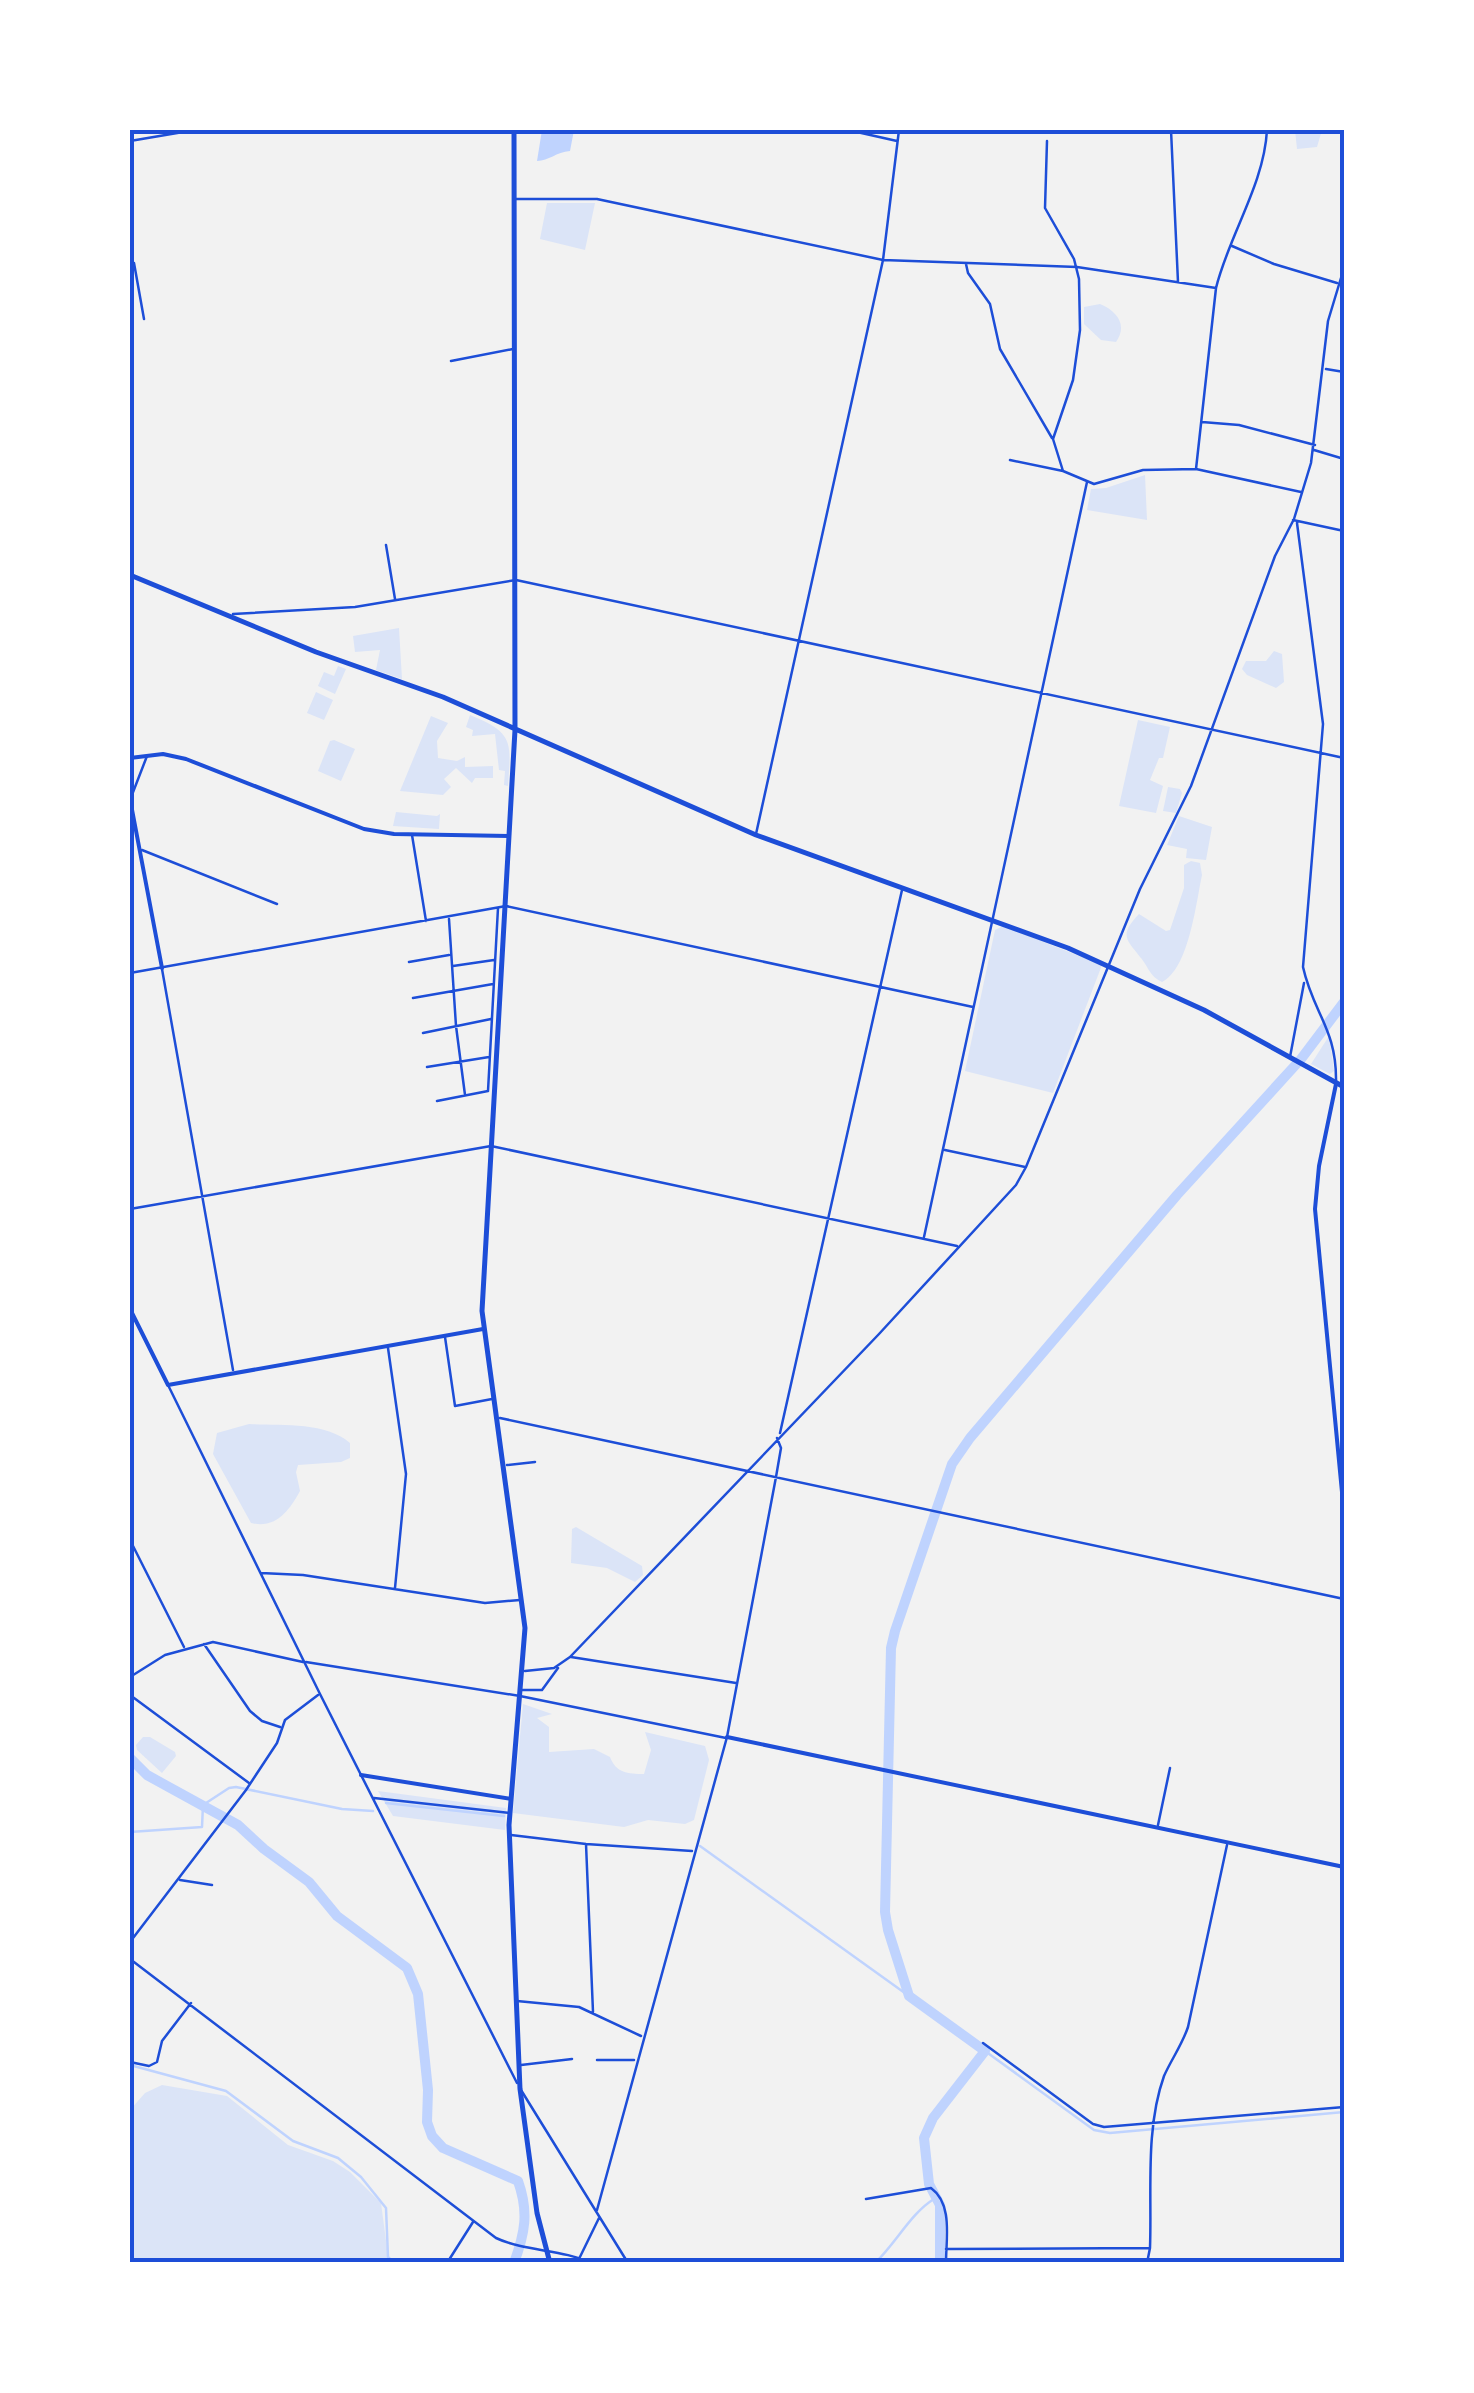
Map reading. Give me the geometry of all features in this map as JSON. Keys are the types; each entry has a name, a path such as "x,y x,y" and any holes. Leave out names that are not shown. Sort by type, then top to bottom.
{"main road":[{"path":"514,130 515,730 491,1090 483,1328 525,1628 510,1835 520,2088 544,2251 550,2263"},
{"path":"130,575 316,652 443,697 756,835 992,918 1108,966 1204,1010 1344,1087"}],"street":[{"path":"130,142 195,130"},
{"path":"848,130 899,141"},
{"path":"756,835 882,260 899,130"},
{"path":"1171,130 1178,284"},
{"path":"1196,469 1216,288 1252,190 1267,130"},
{"path":"1047,141 1046,208 1076,267 1080,330 1073,380 1053,439"},
{"path":"514,198 597,199 882,260 1076,267 1216,288"},
{"path":"1230,245 1338,284"},
{"path":"134,263 144,319"},
{"path":"966,263 968,273 990,304 1000,349 1053,439 1062,471"},
{"path":"522,1672 554,1668 570,1656 1016,1185 1140,889 1191,786 1275,556 1295,522 1314,448 1331,303 1344,268"},
{"path":"451,361 514,349"},
{"path":"1323,369 1344,372"},
{"path":"1200,422 1239,425 1344,460"},
{"path":"1010,460 1062,471 1087,482 1103,483 1143,470 1196,469 1302,492"},
{"path":"924,1238 1087,482"},
{"path":"1295,522 1344,531"},
{"path":"1295,522 1323,724 1304,945 1306,980 1330,1030 1335,1050 1336,1084 1319,1166 1315,1210 1344,1514"},
{"path":"386,545 395,600"},
{"path":"226,615 355,607 516,580 1344,758"},
{"path":"130,758 148,755 186,759 364,830 510,836"},
{"path":"148,755 130,799 234,1373"},
{"path":"412,834 426,921"},
{"path":"140,849 277,904"},
{"path":"577,2263 598,2214 642,2037 727,1738 781,1448 778,1437 902,886"},
{"path":"130,974 502,907 973,1007"},
{"path":"437,1101 491,1090 494,984 502,907"},
{"path":"449,917 456,1026 466,1095"},
{"path":"409,962 451,954"},
{"path":"452,966 496,960"},
{"path":"1290,1059 1300,988 1306,980"},
{"path":"414,998 494,984"},
{"path":"423,1033 492,1019"},
{"path":"427,1067 490,1057"},
{"path":"130,1209 491,1146 959,1247"},
{"path":"943,1150 1026,1166"},
{"path":"130,1309 520,2088 628,2263"},
{"path":"168,1385 483,1328"},
{"path":"445,1336 456,1406 494,1398"},
{"path":"388,1346 406,1474 394,1589"},
{"path":"496,1418 1344,1599"},
{"path":"503,1466 535,1462"},
{"path":"130,1540 185,1648"},
{"path":"261,1573 303,1575 486,1604 522,1600"},
{"path":"130,1677 165,1655 221,1642 286,1660 520,1693 1344,1868"},
{"path":"204,1644 256,1718 281,1728"},
{"path":"570,1656 738,1684"},
{"path":"520,1693 542,1690 562,1663"},
{"path":"130,1694 250,1784"},
{"path":"130,1942 246,1790 277,1743 285,1720 320,1694"},
{"path":"1158,1828 1170,1768"},
{"path":"361,1776 511,1798"},
{"path":"372,1798 510,1812"},
{"path":"510,1835 694,1851"},
{"path":"1147,2263 1154,2124 1165,2075 1188,2027 1228,1843"},
{"path":"586,1844 594,2012"},
{"path":"178,1880 212,1885"},
{"path":"130,1959 474,2221 513,2246 591,2263"},
{"path":"517,2001 563,2004 594,2012 642,2037"},
{"path":"130,2062 149,2066 157,2062 162,2041 191,2004"},
{"path":"983,2044 1093,2124 1112,2128 1344,2108"},
{"path":"520,2065 572,2059"},
{"path":"597,2060 636,2060"},
{"path":"866,2199 932,2188 945,2203 946,2263"},
{"path":"447,2263 474,2221"},
{"path":"946,2249 1150,2248"}],"shaded area":[{"path":"1295,130 1322,130 1317,147 1297,149"},
{"path":"547,203 595,203 585,250 540,239"},
{"path":"1100,304 1119,319 1121,330 1116,342 1101,340 1084,324 1084,307"},
{"path":"1145,475 1147,520 1087,510 1091,489"},
{"path":"399,628 402,679 376,670 380,650 355,652 353,636"},
{"path":"1274,651 1282,654 1284,682 1276,688 1242,669 1246,661 1266,661"},
{"path":"338,666 346,669 335,694 318,686 324,672 334,676"},
{"path":"316,692 333,700 324,720 307,713"},
{"path":"470,715 495,727 507,740 508,786 504,785 505,771 499,770 495,734 472,736 473,730 466,727"},
{"path":"431,716 448,723 437,741 438,758 457,761 465,757 465,767 493,766 493,778 475,778 472,783 456,768 444,779 451,787 443,795 400,791"},
{"path":"1138,720 1170,727 1163,758 1159,758 1150,780 1163,786 1156,813 1119,806"},
{"path":"330,741 355,749 341,781 318,771"},
{"path":"1168,787 1182,793 1176,813 1163,811"},
{"path":"396,812 440,814 439,829 393,826"},
{"path":"1179,816 1212,827 1206,860 1186,858 1187,849 1167,845"},
{"path":"1191,861 1200,863 1202,875 1194,918 1179,964 1162,982 1131,946 1127,932 1139,914 1170,930 1184,888 1184,865"},
{"path":"1003,926 1102,965 1053,1093 965,1071 995,930"},
{"path":"1329,1036 1334,1071 1330,1074 1311,1064"},
{"path":"249,1424 328,1431 350,1443 350,1458 298,1465 300,1491 286,1511 275,1521 251,1523 213,1454 217,1433"},
{"path":"576,1527 642,1566 643,1575 635,1582 607,1568 571,1563 572,1529"},
{"path":"523,1704 552,1714 537,1718 549,1727 549,1752 594,1749 628,1773 644,1774 651,1750 645,1732 705,1746 709,1760 694,1820 685,1824 648,1820 624,1827 513,1813"},
{"path":"143,1737 175,1752 162,1773 137,1750 136,1745"},
{"path":"378,1791 506,1808 505,1830 393,1816"},
{"path":"162,2085 227,2096 288,2145 333,2161 350,2172 381,2203 389,2263 130,2263 130,2110 145,2093"}],"water":[{"path":"542,130 574,130 570,151 537,161"}],"waterway":[{"path":"940,2263 940,2205 929,2184 924,2138 933,2118 985,2051 909,1996 888,1930 885,1912 891,1648 895,1631 952,1464 970,1438 1177,1195 1301,1059 1344,1002"},
{"path":"130,1758 147,1775 238,1825 309,1882 337,1916 407,1968 418,1994 428,2090 427,2122 432,2136 443,2148 518,2181 524,2222 514,2263"},
{"path":"130,1832 202,1827 203,1805 236,1787 342,1809 373,1811"},
{"path":"386,1803 504,1816"},
{"path":"700,1846 909,1996"},
{"path":"985,2051 1094,2130 1110,2133 1344,2112"},
{"path":"130,2065 226,2091 293,2141 338,2158 361,2177 386,2208 388,2257 394,2263"},
{"path":"875,2263 934,2199"}]}
